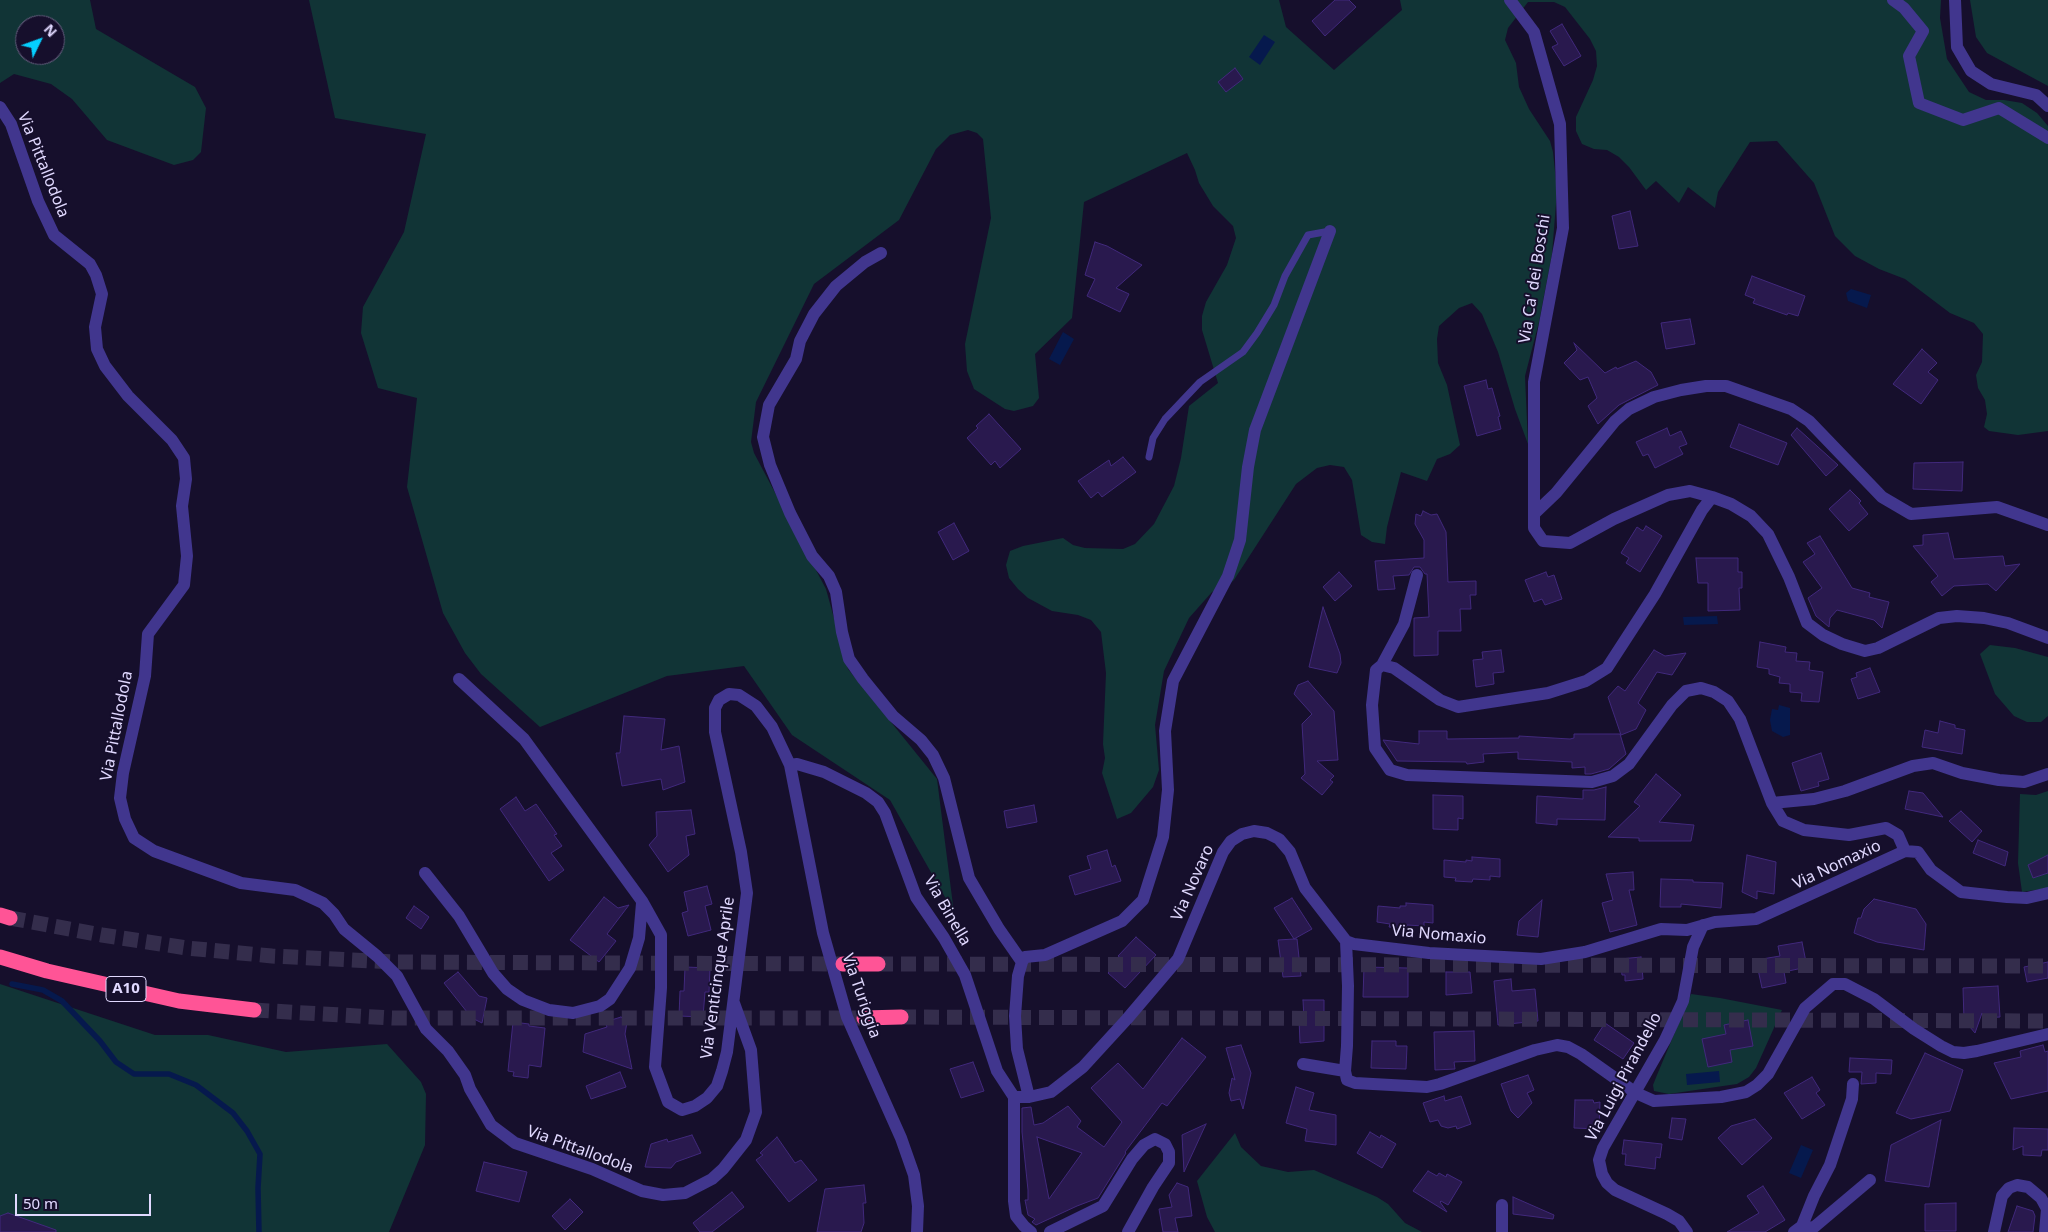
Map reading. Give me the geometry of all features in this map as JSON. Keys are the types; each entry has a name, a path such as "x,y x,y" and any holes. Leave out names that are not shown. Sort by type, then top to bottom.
{"highway":[{"name":"A10","path":"0,957 48,971 179,1001 254,1010"},
{"path":"843,964 878,964"},
{"path":"864,1018 901,1017"}],"street":[{"name":"Via Ca' dei Boschi","path":"1510,0 1534,32 1560,124 1563,228 1534,382 1534,528 1543,541 1570,543 1614,519 1668,495 1690,490 1712,497"},
{"path":"1893,0 1904,8 1922,32 1909,56 1919,103 1963,120 1999,108 2048,138"},
{"path":"1955,0 1957,47 1971,71 1990,84 2036,94 2048,106"},
{"name":"Via Pittallodola","path":"0,107 11,124 38,201 54,236 90,264 96,275 102,294 95,327 97,349 105,366 128,396 172,440 184,458 186,479 182,506 187,556 184,585 148,634 145,676 123,774 120,798 125,819 134,838 154,851 241,883 295,890 323,903 334,914 344,929 377,956 397,976 426,1029 448,1051 465,1076 470,1089 491,1125 515,1143 642,1190 663,1195 685,1193 712,1179 723,1170 746,1140 756,1112 751,1050 734,1003"},
{"path":"1029,1097 1017,1049 1015,1016 1018,976 1022,962 1025,957 1044,955 1122,921 1143,900 1163,837 1168,790 1165,731 1173,681 1228,576 1240,540 1248,467 1255,430 1330,231"},
{"path":"881,253 865,262 836,286 814,314 800,341 796,359 769,405 763,437 770,465 790,513 812,556 829,576 836,592 842,632 850,658 863,679 893,716 921,740 933,755 944,778 969,878 999,929 1022,962"},
{"path":"1534,514 1556,493 1615,421 1629,409 1654,397 1681,390 1706,386 1726,386 1791,409 1809,421 1882,497 1911,514 1997,507 2048,525"},
{"path":"1382,664 1394,668 1440,700 1458,707 1548,693 1586,681 1607,668 1655,594 1702,510 1712,497 1731,504 1752,516 1768,534 1808,622 1822,635 1842,644 1865,651 1878,648 1939,618 1957,616 1984,618 2008,623 2048,638"},
{"name":"Via Nomaxio","path":"1346,941 1354,944 1428,953 1541,959 1585,952 1661,929 1687,930 1715,922 1756,919 1905,851 1898,835 1886,828 1849,835 1804,830 1783,821 1772,803 1740,719 1728,701 1714,692 1701,688 1686,691 1629,764 1613,776 1592,782 1407,775 1390,770 1375,748 1372,704 1376,670 1382,664 1404,624 1417,575"},
{"name":"Via Venticinque Aprile","path":"459,679 524,739 642,901 661,935 661,988 654,1067 668,1102 682,1110 695,1106 707,1098 717,1086 727,1052 747,893 741,852 715,732 715,708 719,700 729,694 739,695 756,706 772,727 790,765"},
{"path":"1772,803 1822,797 1845,791 1914,766 1933,763 1962,773 1999,780 2024,782 2048,774"},
{"name":"Via Binella","path":"790,765 797,764 824,772 866,793 878,802 885,813 916,897 944,938 965,975 997,1071 1014,1097"},
{"name":"Via Turiggia","path":"790,765 823,934 847,1016 901,1138 914,1175 918,1206 917,1232"},
{"name":"Via Novaro","path":"1014,1097 1029,1097 1051,1092 1083,1066 1127,1019 1178,960 1223,852 1231,842 1242,834 1254,831 1267,833 1279,839 1290,852 1305,888 1346,941"},
{"path":"1905,851 1918,852 1931,870 1961,892 2027,898 2048,893"},
{"path":"425,873 458,916 493,973 507,989 523,1000 549,1010 573,1013 600,1006 610,1000 630,968 639,938 642,901"},
{"name":"Via Luigi Pirandello","path":"1686,1232 1679,1221 1615,1190 1607,1183 1602,1174 1599,1160 1603,1148 1665,1040 1683,1001 1693,948 1703,925"},
{"path":"1346,941 1348,986 1345,1071 1347,1080 1355,1083 1427,1087 1535,1050 1557,1045 1568,1047 1581,1054 1636,1093 1654,1101 1721,1097 1746,1092 1757,1085 1768,1074 1804,1008 1833,984 1845,984 1874,999 1914,1029 1953,1052 1977,1051 2048,1034"},
{"path":"1303,1064 1345,1071"},
{"path":"1853,1084 1852,1099 1830,1165 1798,1229 1813,1228 1870,1180"},
{"path":"1014,1097 1014,1200 1016,1216 1031,1232"},
{"path":"1050,1232 1103,1206 1132,1159 1144,1145 1155,1139 1165,1144 1170,1152 1169,1163 1128,1232"},
{"path":"1994,1232 2002,1196 2009,1188 2017,1184 2028,1187 2041,1198 2046,1209 2045,1232"},
{"path":"1502,1205 1502,1232"}],"lane":[{"path":"1149,457 1153,438 1165,419 1200,382 1243,352 1252,340 1274,305 1284,276 1308,235 1330,231"}],"green space":[{"path":"0,0 90,0 96,29 195,87 206,108 201,152 193,160 174,165 107,140 72,99 51,84 14,74 0,83"},
{"path":"309,0 1279,0 1286,27 1334,70 1402,10 1400,0 1941,0 1940,18 1947,59 1969,92 1986,100 2022,103 2037,113 2048,126 2048,431 2018,435 1989,431 1984,427 1987,414 1985,400 1978,388 1976,375 1982,362 1983,334 1974,323 1950,313 1905,279 1879,269 1855,256 1835,236 1814,183 1777,141 1750,142 1718,192 1715,208 1688,187 1679,203 1656,181 1646,190 1619,157 1607,150 1594,149 1582,144 1576,131 1576,117 1593,80 1597,66 1596,51 1590,39 1565,7 1554,2 1528,2 1508,28 1505,40 1516,63 1519,87 1529,109 1550,141 1557,191 1552,254 1539,322 1525,376 1528,444 1515,409 1498,352 1482,314 1472,303 1459,308 1439,326 1437,339 1438,363 1447,385 1460,445 1450,454 1437,459 1427,481 1401,472 1387,527 1385,544 1372,542 1361,535 1352,480 1344,467 1330,465 1317,468 1296,484 1234,580 1224,589 1212,592 1189,618 1164,671 1155,725 1159,770 1153,787 1131,813 1117,819 1102,773 1105,758 1103,744 1106,673 1101,632 1091,620 1078,615 1052,611 1028,598 1009,578 1006,565 1010,551 1023,546 1063,538 1073,545 1085,548 1123,549 1135,544 1154,524 1174,486 1181,458 1189,406 1218,383 1202,330 1202,316 1206,302 1227,265 1236,238 1233,226 1213,206 1199,183 1187,153 1084,202 1072,318 1035,354 1039,398 1033,406 1014,411 1005,409 974,389 967,371 965,344 991,218 983,139 977,133 968,130 950,135 936,149 899,220 814,284 756,402 751,442 754,453 826,589 848,669 937,779 954,913 890,800 792,735 744,666 667,676 540,727 481,674 465,653 443,613 407,487 417,398 378,388 361,333 363,307 404,232 426,134 335,118"},
{"path":"1970,0 2048,0 2048,86 1987,53 1976,37"},
{"path":"1990,645 2015,648 2048,657 2048,716 2041,722 2027,722 2014,716 1995,694 1980,654"},
{"path":"2048,791 2048,888 2022,892 2018,863 2020,794 2036,795"},
{"path":"0,984 155,1035 208,1035 286,1052 387,1044 421,1082 426,1094 425,1145 389,1232 0,1232"},
{"path":"1691,994 1782,1010 1756,1068 1749,1077 1737,1084 1669,1094 1654,1091 1653,1085"},
{"path":"1235,1133 1241,1147 1261,1166 1288,1172 1314,1170 1377,1197 1388,1204 1405,1223 1422,1232 1215,1232 1207,1217 1197,1181"}],"water":[{"path":"1264,35 1275,42 1260,65 1249,57"},
{"path":"1851,289 1871,295 1867,308 1848,301 1846,293"},
{"path":"1063,332 1074,339 1060,365 1049,359"},
{"path":"1717,616 1718,624 1684,625 1683,617"},
{"path":"1779,705 1790,708 1790,735 1783,737 1772,731 1770,720 1772,709 1778,710"},
{"path":"1719,1071 1720,1082 1687,1085 1686,1074"},
{"path":"1801,1145 1813,1150 1801,1178 1789,1173"}],"building":[{"path":"1335,0 1349,0 1356,7 1325,36 1312,21"},
{"path":"1562,24 1581,56 1564,66 1552,47 1558,44 1550,31"},
{"path":"1235,68 1243,79 1226,92 1218,82"},
{"path":"1630,211 1638,246 1619,249 1612,216"},
{"path":"1095,242 1107,246 1142,265 1116,288 1129,294 1120,312 1087,296 1095,279 1085,275"},
{"path":"1752,276 1805,296 1798,316 1788,313 1787,315 1753,303 1755,299 1745,295"},
{"path":"1690,319 1695,344 1666,349 1661,323"},
{"path":"1574,343 1605,373 1616,367 1617,369 1636,361 1651,372 1658,385 1619,405 1598,424 1588,406 1597,398 1588,377 1580,380 1564,363 1577,350"},
{"path":"1922,349 1937,363 1928,372 1938,380 1921,404 1893,384"},
{"path":"1486,380 1488,389 1492,388 1500,416 1498,417 1501,429 1477,436 1464,386"},
{"path":"989,414 1021,449 1000,468 995,461 991,465 967,438"},
{"path":"1739,424 1787,443 1778,465 1730,447"},
{"path":"1667,428 1670,436 1681,431 1687,444 1679,447 1683,454 1655,468 1648,454 1643,456 1636,442"},
{"path":"1797,428 1838,465 1826,476 1791,435"},
{"path":"1123,457 1136,472 1102,497 1098,492 1091,498 1078,481 1109,460 1111,466"},
{"path":"1963,462 1962,491 1913,489 1914,463"},
{"path":"1850,490 1861,501 1859,503 1868,514 1849,531 1829,509"},
{"path":"1423,511 1431,515 1437,514 1446,532 1448,582 1476,581 1476,595 1470,595 1471,609 1460,609 1461,631 1438,631 1438,655 1414,656 1414,618 1429,617 1427,574 1420,567 1414,567 1409,575 1393,576 1395,589 1378,590 1375,561 1424,558 1424,540 1415,524 1416,514 1421,516"},
{"path":"954,523 969,551 953,560 938,532"},
{"path":"1646,526 1662,536 1640,572 1626,563 1629,558 1621,553 1637,527 1643,531"},
{"path":"1948,533 1954,559 2003,556 2005,566 2020,564 1996,591 1988,584 1954,586 1942,596 1931,582 1938,576 1913,546 1923,545 1923,535"},
{"path":"1820,536 1852,588 1870,593 1869,597 1889,602 1882,628 1874,620 1837,610 1830,618 1829,627 1816,616 1808,598 1822,588 1803,562 1815,554 1807,543"},
{"path":"1696,558 1738,558 1738,572 1742,572 1742,588 1739,588 1740,610 1708,611 1708,583 1698,583"},
{"path":"1339,572 1352,586 1335,601 1323,587"},
{"path":"1546,572 1548,577 1554,575 1562,599 1545,605 1542,599 1534,602 1525,580"},
{"path":"1323,607 1340,654 1341,663 1337,673 1309,667"},
{"path":"1760,642 1786,647 1785,652 1797,653 1796,661 1810,662 1809,670 1823,672 1819,702 1801,701 1802,693 1790,692 1790,684 1779,683 1780,677 1769,674 1769,669 1757,667"},
{"path":"1501,650 1504,672 1493,673 1494,684 1476,687 1473,660 1483,659 1482,652"},
{"path":"1654,650 1665,656 1686,653 1672,675 1657,672 1638,703 1646,710 1636,729 1621,735 1608,697 1618,686 1625,691"},
{"path":"1870,668 1880,692 1858,699 1851,679 1857,677 1856,673"},
{"path":"1308,681 1334,711 1338,760 1317,761 1334,776 1330,780 1333,782 1322,795 1301,778 1305,774 1302,724 1312,714 1294,694 1298,685"},
{"path":"624,716 665,719 661,750 679,746 685,782 663,790 661,779 622,786 616,753 620,753"},
{"path":"1940,721 1955,725 1955,728 1965,730 1962,754 1922,747 1925,730 1938,733"},
{"path":"1419,731 1447,731 1447,739 1519,738 1519,736 1570,739 1574,738 1574,734 1620,734 1626,754 1609,769 1591,774 1585,774 1585,767 1572,768 1572,762 1518,759 1518,752 1483,754 1484,762 1467,764 1466,762 1397,761 1383,740 1419,744"},
{"path":"1821,753 1829,779 1818,782 1819,786 1801,791 1792,763"},
{"path":"1656,774 1681,795 1659,822 1694,825 1691,841 1639,841 1639,838 1608,837 1640,806 1634,802"},
{"path":"1606,787 1605,820 1557,819 1557,825 1536,823 1537,796 1583,799 1583,790"},
{"path":"1909,791 1923,793 1943,817 1905,809"},
{"path":"1433,795 1463,796 1463,819 1458,818 1458,830 1433,829"},
{"path":"516,797 525,811 536,804 557,834 554,835 562,846 551,853 564,870 549,881 500,809"},
{"path":"1034,805 1037,822 1007,828 1004,811"},
{"path":"691,810 695,834 686,836 689,855 668,872 649,845 657,836 656,812"},
{"path":"1961,811 1982,831 1972,842 1949,821"},
{"path":"1978,840 2008,852 2005,866 1973,853"},
{"path":"1107,850 1112,867 1115,865 1121,881 1075,895 1069,876 1091,869 1087,856"},
{"path":"1747,855 1776,862 1774,894 1757,891 1757,899 1742,892"},
{"path":"2048,855 2048,873 2033,878 2028,865"},
{"path":"1472,857 1500,859 1500,877 1490,876 1490,880 1473,879 1472,882 1455,881 1456,878 1444,877 1444,860 1466,862 1466,860 1472,861"},
{"path":"1633,872 1634,890 1629,890 1637,925 1610,932 1602,903 1613,900 1606,874"},
{"path":"1661,879 1723,883 1721,908 1681,904 1681,907 1660,907"},
{"path":"707,886 712,904 705,906 711,930 688,936 682,913 688,911 684,892"},
{"path":"604,897 618,908 629,905 607,934 616,941 599,962 570,940"},
{"path":"1292,898 1312,929 1294,939 1274,908"},
{"path":"1874,899 1916,909 1926,924 1924,950 1877,942 1854,933 1858,918 1861,918 1864,909"},
{"path":"1542,900 1538,937 1517,935 1519,921"},
{"path":"1406,903 1433,905 1433,923 1424,922 1424,926 1407,925 1406,928 1389,927 1390,924 1377,922 1378,906 1400,908 1400,906 1406,906"},
{"path":"414,906 429,917 421,929 406,918"},
{"path":"1136,937 1156,955 1125,988 1108,973 1122,959 1118,956"},
{"path":"1297,939 1301,976 1283,977 1278,940"},
{"path":"1802,942 1807,967 1784,972 1786,983 1762,988 1756,960 1780,956 1778,946"},
{"path":"1641,957 1643,979 1625,981 1625,975 1622,975 1620,959"},
{"path":"2048,962 2048,978 2027,982 2024,967"},
{"path":"685,967 710,968 709,992 705,992 703,1017 679,1016 680,991 684,991"},
{"path":"1364,967 1408,968 1408,997 1363,997"},
{"path":"458,972 479,996 487,998 482,1023 464,1014 467,1012 444,983"},
{"path":"1446,972 1470,972 1472,993 1446,995"},
{"path":"1511,979 1512,991 1535,989 1538,1021 1498,1025 1494,981"},
{"path":"1998,986 2000,1017 1983,1018 1982,1013 1975,1033 1964,1020 1963,988"},
{"path":"1303,1000 1324,1000 1324,1041 1300,1043 1299,1019 1304,1019"},
{"path":"621,1017 627,1022 625,1034 632,1069 583,1052 585,1034 607,1027 605,1022"},
{"path":"1748,1020 1753,1046 1730,1050 1732,1062 1708,1067 1702,1039 1726,1034 1724,1025"},
{"path":"513,1022 545,1028 541,1067 529,1065 528,1078 513,1076 514,1072 508,1071"},
{"path":"1605,1023 1634,1043 1623,1059 1594,1040"},
{"path":"1474,1031 1475,1061 1454,1062 1455,1069 1435,1070 1434,1032"},
{"path":"1182,1038 1206,1057 1167,1106 1162,1103 1125,1152 1098,1198 1036,1225 1032,1222 1035,1219 1028,1215 1025,1200 1028,1200 1028,1190 1022,1132 1022,1108 1031,1107 1034,1125 1043,1123 1068,1106 1081,1121 1077,1127 1104,1147 1122,1122 1091,1088 1118,1063 1143,1089","holes":["1037,1137 1082,1153 1049,1199"]},
{"path":"1372,1041 1396,1041 1396,1046 1407,1046 1406,1069 1371,1068"},
{"path":"1241,1045 1251,1073 1243,1109 1240,1099 1231,1101 1229,1093 1232,1078 1235,1080 1226,1048"},
{"path":"2043,1045 2045,1052 2048,1051 2048,1091 2011,1099 1994,1063 2021,1057 2020,1051"},
{"path":"1925,1053 1963,1070 1950,1111 1911,1119 1896,1113"},
{"path":"1850,1058 1892,1060 1891,1074 1876,1073 1876,1083 1861,1084 1862,1072 1849,1072"},
{"path":"973,1062 984,1091 961,1098 950,1069"},
{"path":"620,1072 626,1087 591,1099 586,1086"},
{"path":"1528,1075 1534,1090 1527,1093 1532,1103 1518,1118 1511,1111 1501,1084"},
{"path":"1812,1077 1820,1090 1816,1093 1825,1105 1802,1119 1784,1093"},
{"path":"1296,1087 1314,1093 1309,1110 1336,1115 1336,1145 1305,1141 1307,1129 1286,1123"},
{"path":"1444,1096 1445,1101 1461,1096 1471,1124 1457,1129 1456,1126 1448,1128 1441,1126 1438,1120 1430,1122 1423,1103"},
{"path":"1575,1100 1600,1102 1599,1129 1574,1128"},
{"path":"1672,1118 1686,1119 1682,1140 1669,1138"},
{"path":"1755,1119 1772,1138 1742,1165 1718,1138 1731,1126"},
{"path":"1941,1120 1929,1187 1885,1181 1891,1145"},
{"path":"1206,1124 1184,1172 1182,1135"},
{"path":"2014,1128 2048,1129 2048,1150 2042,1150 2041,1156 2023,1155 2023,1146 2013,1150"},
{"path":"1370,1132 1380,1138 1381,1135 1396,1144 1382,1168 1357,1153"},
{"path":"692,1135 701,1153 676,1162 671,1168 645,1167 651,1144 667,1139 668,1142"},
{"path":"777,1137 795,1163 801,1160 817,1180 789,1202 756,1160 763,1155 760,1153"},
{"path":"1624,1140 1662,1144 1660,1158 1656,1157 1655,1169 1625,1165 1626,1154 1622,1154"},
{"path":"484,1162 527,1172 519,1202 476,1191"},
{"path":"1428,1171 1437,1176 1439,1173 1446,1177 1447,1174 1462,1182 1448,1205 1440,1202 1447,1212 1413,1191"},
{"path":"1177,1183 1188,1187 1192,1216 1175,1218 1178,1232 1163,1232 1159,1209 1172,1207 1169,1195"},
{"path":"864,1185 866,1203 863,1203 864,1223 861,1232 817,1232 825,1189"},
{"path":"1763,1186 1785,1220 1765,1232 1727,1232 1759,1213 1747,1196"},
{"path":"732,1192 744,1207 712,1232 700,1232 693,1223"},
{"path":"1513,1197 1554,1215 1553,1219 1513,1214"},
{"path":"570,1199 583,1212 565,1230 552,1216"},
{"path":"1956,1203 1956,1231 1925,1231 1925,1204"},
{"path":"2017,1206 2033,1211 2035,1216 2033,1232 2008,1232"},
{"path":"8,1213 56,1230 56,1232 0,1232 0,1216"}],"waterway":[{"path":"12,984 43,990 62,1001 100,1041 116,1062 134,1074 169,1074 196,1085 233,1113 247,1131 260,1154 258,1188 259,1232"}],"tunnel":[{"path":"10,918 187,948 272,956 394,962 843,964"},
{"path":"878,964 2048,966"},
{"path":"254,1010 392,1018 860,1018"},
{"path":"901,1017 2048,1021"}]}
